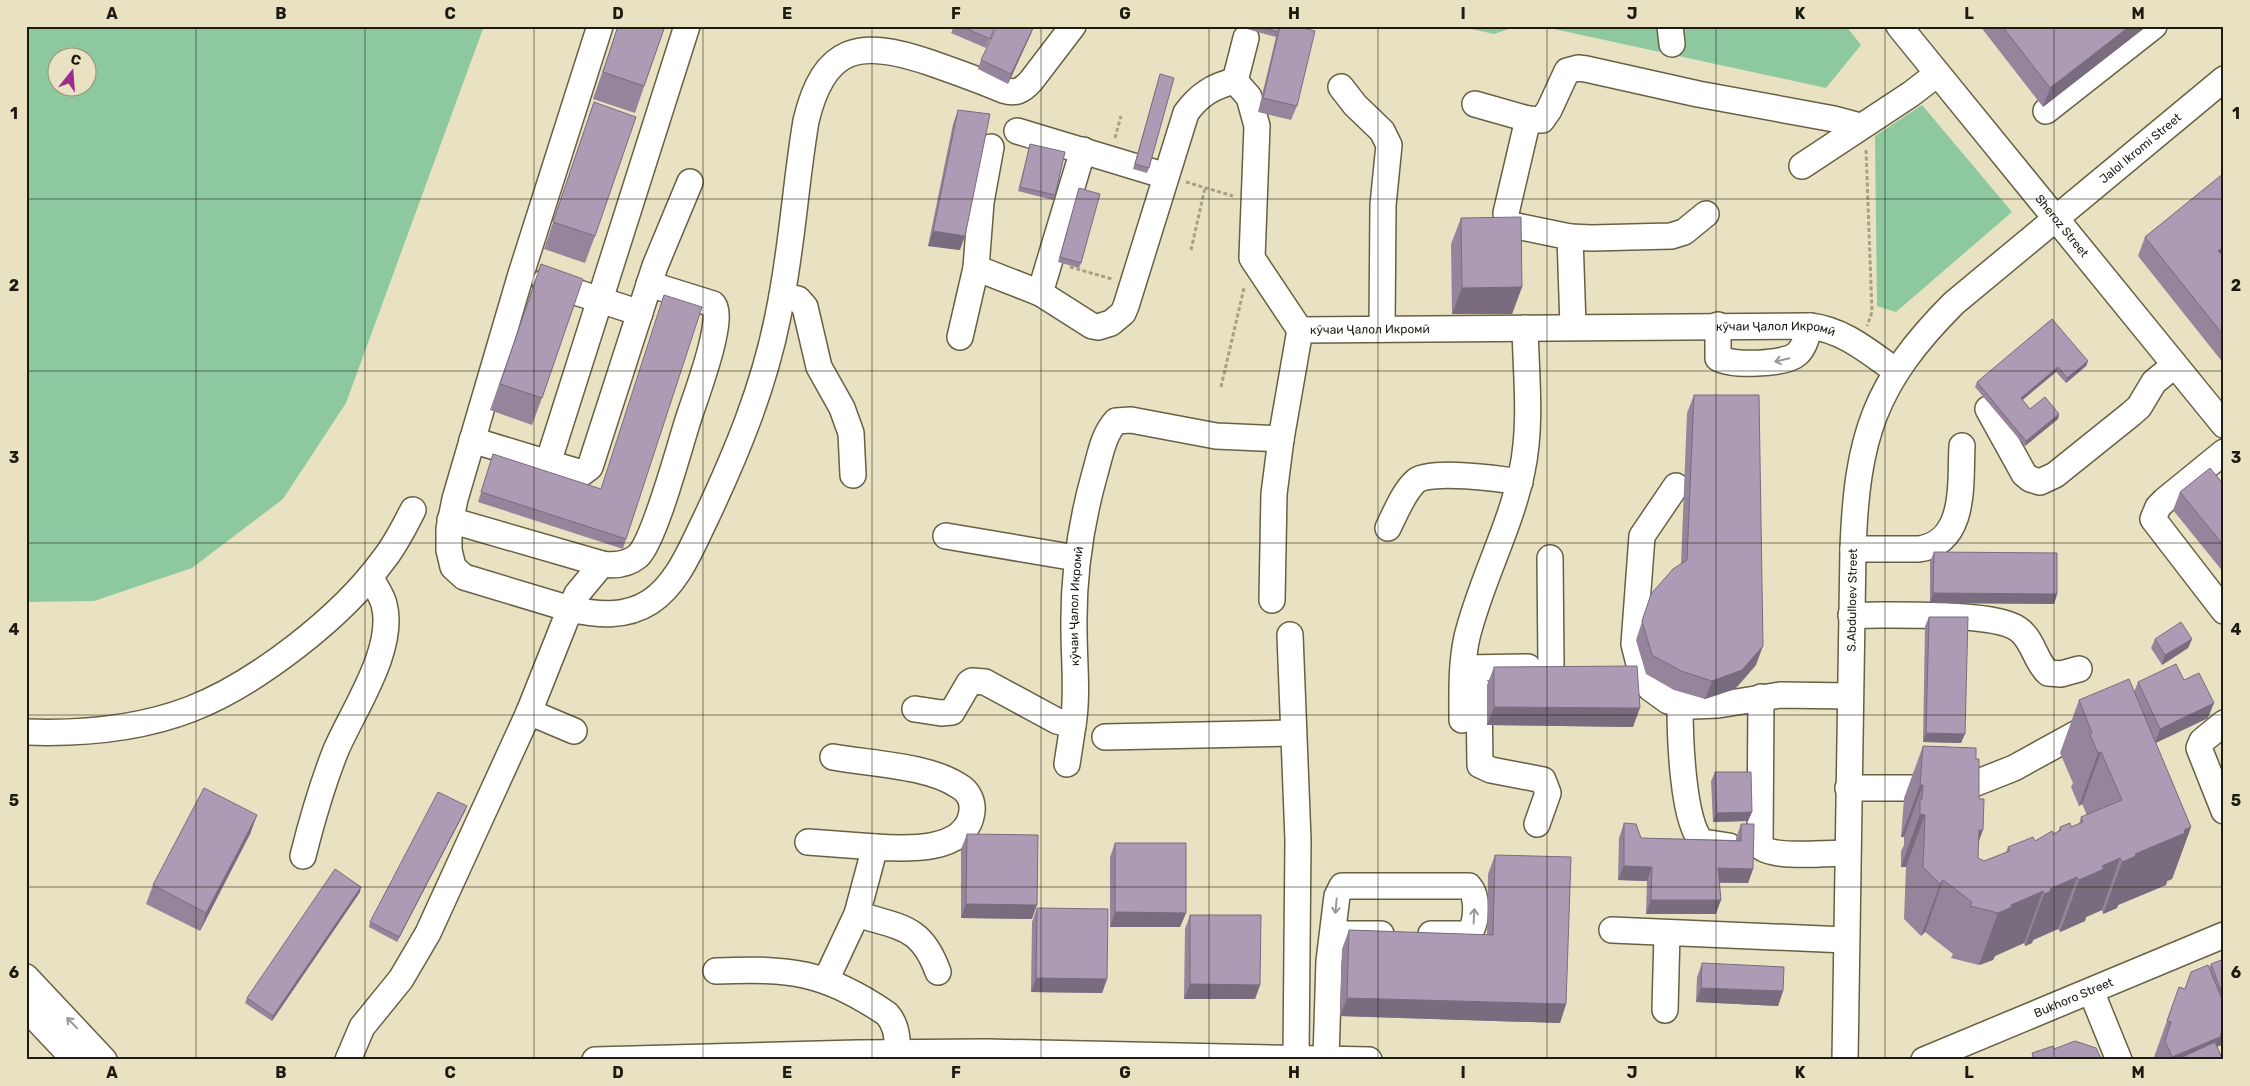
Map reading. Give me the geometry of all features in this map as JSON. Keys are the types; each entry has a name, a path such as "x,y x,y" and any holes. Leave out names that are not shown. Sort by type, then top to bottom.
{"street":[{"path":"600,26 521,274 472,440 450,520 449,550 453,567 474,581 570,609 602,615 626,612 649,602 673,578 699,533 746,428 765,369 782,296 810,107 818,84 838,60 863,50 886,51 917,59 1003,90 1016,92 1025,88 1073,26"},
{"path":"548,463 599,299 641,136 687,26"},
{"name":"Sheroz Street","path":"1898,26 2224,425"},
{"path":"2046,111 2154,26"},
{"path":"1235,80 1246,38"},
{"path":"1475,104 1528,119 1542,120 1553,101 1563,76 1567,71 1578,68 1679,91 1834,119 1860,126"},
{"path":"1802,166 1911,94 1937,74"},
{"path":"976,268 1040,293 1057,302 1085,322 1098,327 1111,323 1123,313 1133,285 1182,124 1192,105 1210,90 1235,80"},
{"path":"1235,80 1250,98 1258,140 1252,258 1300,330"},
{"name":"Jalol Ikromi Street","path":"2056,218 2224,80"},
{"path":"1341,87 1355,105 1382,131 1388,145 1383,206 1382,329"},
{"path":"572,114 598,122"},
{"path":"1528,119 1506,213 1507,219 1512,225 1570,237 1671,236 1684,232 1706,214"},
{"path":"1018,131 1166,176"},
{"path":"960,337 976,268 982,202 991,147"},
{"path":"1040,293 1083,150"},
{"path":"472,440 577,472 582,473 590,467 649,284 690,182"},
{"name":"S.Abdulloev Street","path":"1845,1060 1853,550 1856,491 1865,442 1876,410 1896,371 1916,342 1954,303 2056,218"},
{"path":"1570,237 1573,326"},
{"path":"521,274 640,312"},
{"path":"450,520 602,564 622,564 638,555 649,538 706,363 716,319 716,308 713,304 649,284"},
{"path":"782,296 798,299 805,308 819,367 842,408 851,433 854,464 853,475"},
{"path":"1718,325 1718,358 1725,361 1766,362 1785,360 1797,355 1810,326"},
{"name":"кӯчаи Ҷалол Икромӣ","path":"1067,764 1076,702 1074,614 1076,558 1082,523 1107,435 1116,421 1132,420 1216,436 1281,439 1300,330 1573,326 1810,326 1832,330 1896,371"},
{"path":"1525,328 1526,437 1520,482 1503,538 1472,622 1471,668 1480,765 1491,770 1543,780 1548,793 1538,824"},
{"path":"1988,409 2024,474 2030,479 2040,482 2055,475 2130,414 2138,407 2154,382 2175,365"},
{"path":"1272,600 1272,521 1281,439"},
{"path":"1853,550 1919,549 1929,548 1940,542 1949,533 1957,510 1962,446"},
{"path":"2224,452 2165,500 2158,507 2153,519 2224,611"},
{"path":"1388,528 1413,483 1424,476 1472,476 1520,482"},
{"path":"1676,486 1642,536 1634,644 1640,668 1650,688 1668,701 1680,705 1718,705 1780,694 1850,696"},
{"path":"26,732 63,733 141,723 191,708 237,684 290,649 335,612 370,578 392,548 413,510"},
{"path":"946,536 1076,558"},
{"path":"1550,558 1551,667"},
{"path":"348,1060 362,1027 401,979 428,933 529,712 577,594 602,564"},
{"path":"303,856 329,769 360,702 383,643 386,614 384,604 370,578"},
{"path":"1852,615 1997,620 2018,629 2025,635 2048,673 2060,674 2079,669"},
{"path":"1290,635 1292,733 1298,848 1296,1057"},
{"path":"1471,668 1578,667"},
{"path":"1462,720 1471,668"},
{"path":"914,709 941,713 952,712 964,688 972,681 978,680 1004,690 1057,721 1073,725"},
{"path":"1762,697 1760,846 1764,850 1777,853 1847,853"},
{"path":"1680,705 1681,753 1688,800 1696,834 1703,842 1729,846"},
{"path":"529,712 574,731"},
{"path":"1848,788 1947,788 1976,783 2014,768 2112,714"},
{"path":"2224,723 2202,741 2199,748 2224,812"},
{"path":"1105,737 1292,733"},
{"path":"808,842 875,848 921,848 958,836 969,823 972,815 971,799 960,786 935,775 833,757"},
{"path":"826,980 857,914 875,848"},
{"path":"1326,1058 1328,961 1334,934 1337,896 1342,886 1461,885 1469,886 1473,891 1474,919 1471,931 1465,934 1334,934"},
{"path":"857,914 917,936 930,951 938,972"},
{"path":"1612,930 1846,940"},
{"path":"1666,1010 1668,933"},
{"name":"Bukhoro Street","path":"1924,1060 2224,935"},
{"path":"716,971 781,969 826,980 887,1014 893,1020 896,1029 898,1052"},
{"path":"26,977 104,1060"},
{"path":"2091,990 2119,1060"},
{"path":"26,1008 75,1060"},
{"path":"595,1060 898,1052 1117,1057 1296,1057 1368,1060"}],"path":[{"path":"1856,344 1872,312 1866,141 1860,126"},
{"path":"1166,176 1255,202"},
{"path":"1191,250 1205,188"},
{"path":"1221,387 1252,258"},
{"path":"1050,262 1133,285"}],"green space":[{"path":"26,26 484,26 346,403 283,499 192,568 94,601 26,602"},
{"path":"1458,26 1518,26 1494,34"},
{"path":"1540,26 1846,26 1861,45 1826,88"},
{"path":"1922,105 2012,212 1896,312 1877,306 1875,136"}],"building":[{"path":"618,26 665,26 644,86 603,72"},
{"path":"961,26 995,26 990,39"},
{"path":"997,26 1034,26 1011,74 981,60"},
{"path":"1256,26 1280,26 1278,32"},
{"path":"1280,26 1296,26 1315,31 1297,106 1263,98"},
{"path":"2002,26 2130,26 2050,88"},
{"path":"1160,74 1174,78 1149,168 1135,164"},
{"path":"594,102 636,117 595,236 553,222"},
{"path":"958,110 990,114 965,236 933,231"},
{"path":"1030,144 1065,152 1055,195 1020,187"},
{"path":"2224,173 2224,247 2218,251 2224,257 2224,336 2145,237"},
{"path":"1079,188 1100,194 1081,263 1060,257"},
{"path":"1521,217 1522,287 1462,288 1461,218"},
{"path":"541,264 583,279 542,398 500,384"},
{"path":"664,295 702,307 626,539 481,492 493,454 601,489"},
{"path":"2052,319 2088,361 2067,378 2058,367 2021,398 2030,409 2045,397 2059,414 2026,441 1977,382"},
{"path":"1694,395 1759,395 1763,646 1742,670 1712,681 1681,671 1652,655 1642,621 1651,594 1673,569 1687,560"},
{"path":"2210,468 2224,485 2224,546 2180,492"},
{"path":"1934,552 2057,553 2057,594 1933,593"},
{"path":"1929,617 1968,617 1965,734 1926,733"},
{"path":"2181,622 2192,639 2165,655 2155,639"},
{"path":"2176,664 2184,680 2199,673 2214,703 2160,729 2138,682"},
{"path":"1637,666 1640,708 1494,707 1494,667"},
{"path":"2129,679 2191,827 2184,830 2185,833 2135,854 2136,856 2122,862 2120,858 2102,866 2104,869 2079,880 2077,877 2050,889 2051,891 2044,894 2043,891 1998,913 1970,906 1972,902 1943,880 1940,884 1923,867 1925,815 1920,814 1920,799 1922,799 1923,785 1920,785 1923,746 1976,748 1976,759 1979,759 1979,799 1984,799 1983,830 1979,830 1978,858 1984,861 2010,851 2008,847 2033,837 2035,841 2052,831 2053,834 2061,830 2060,827 2070,823 2071,827 2083,822 2081,817 2122,800 2101,752 2098,753 2090,735 2092,733 2079,700"},
{"path":"1715,772 1751,772 1752,812 1717,813"},
{"path":"204,788 257,815 206,913 153,885"},
{"path":"438,792 467,806 399,937 370,922"},
{"path":"1624,823 1636,824 1641,838 1741,841 1741,824 1754,824 1753,869 1718,868 1721,900 1651,900 1652,867 1624,866"},
{"path":"967,834 1038,835 1037,905 966,904"},
{"path":"1115,843 1186,843 1186,913 1115,912"},
{"path":"1495,855 1571,857 1566,1004 1347,998 1349,930 1493,935"},
{"path":"335,869 361,887 273,1016 247,998"},
{"path":"1037,908 1108,909 1107,979 1036,978"},
{"path":"1190,915 1261,915 1260,985 1190,984"},
{"path":"2224,959 2224,999 2211,964"},
{"path":"1702,963 1784,967 1783,991 1701,988"},
{"path":"2208,965 2224,1004 2224,1024 2220,1037 2172,1057 2165,1041 2171,1022 2167,1021 2179,987 2185,989 2191,972"},
{"path":"2075,1041 2096,1048 2102,1060 2025,1060 2033,1057 2032,1053 2053,1046 2054,1049"},
{"path":"2215,1042 2224,1060 2176,1060"}]}
